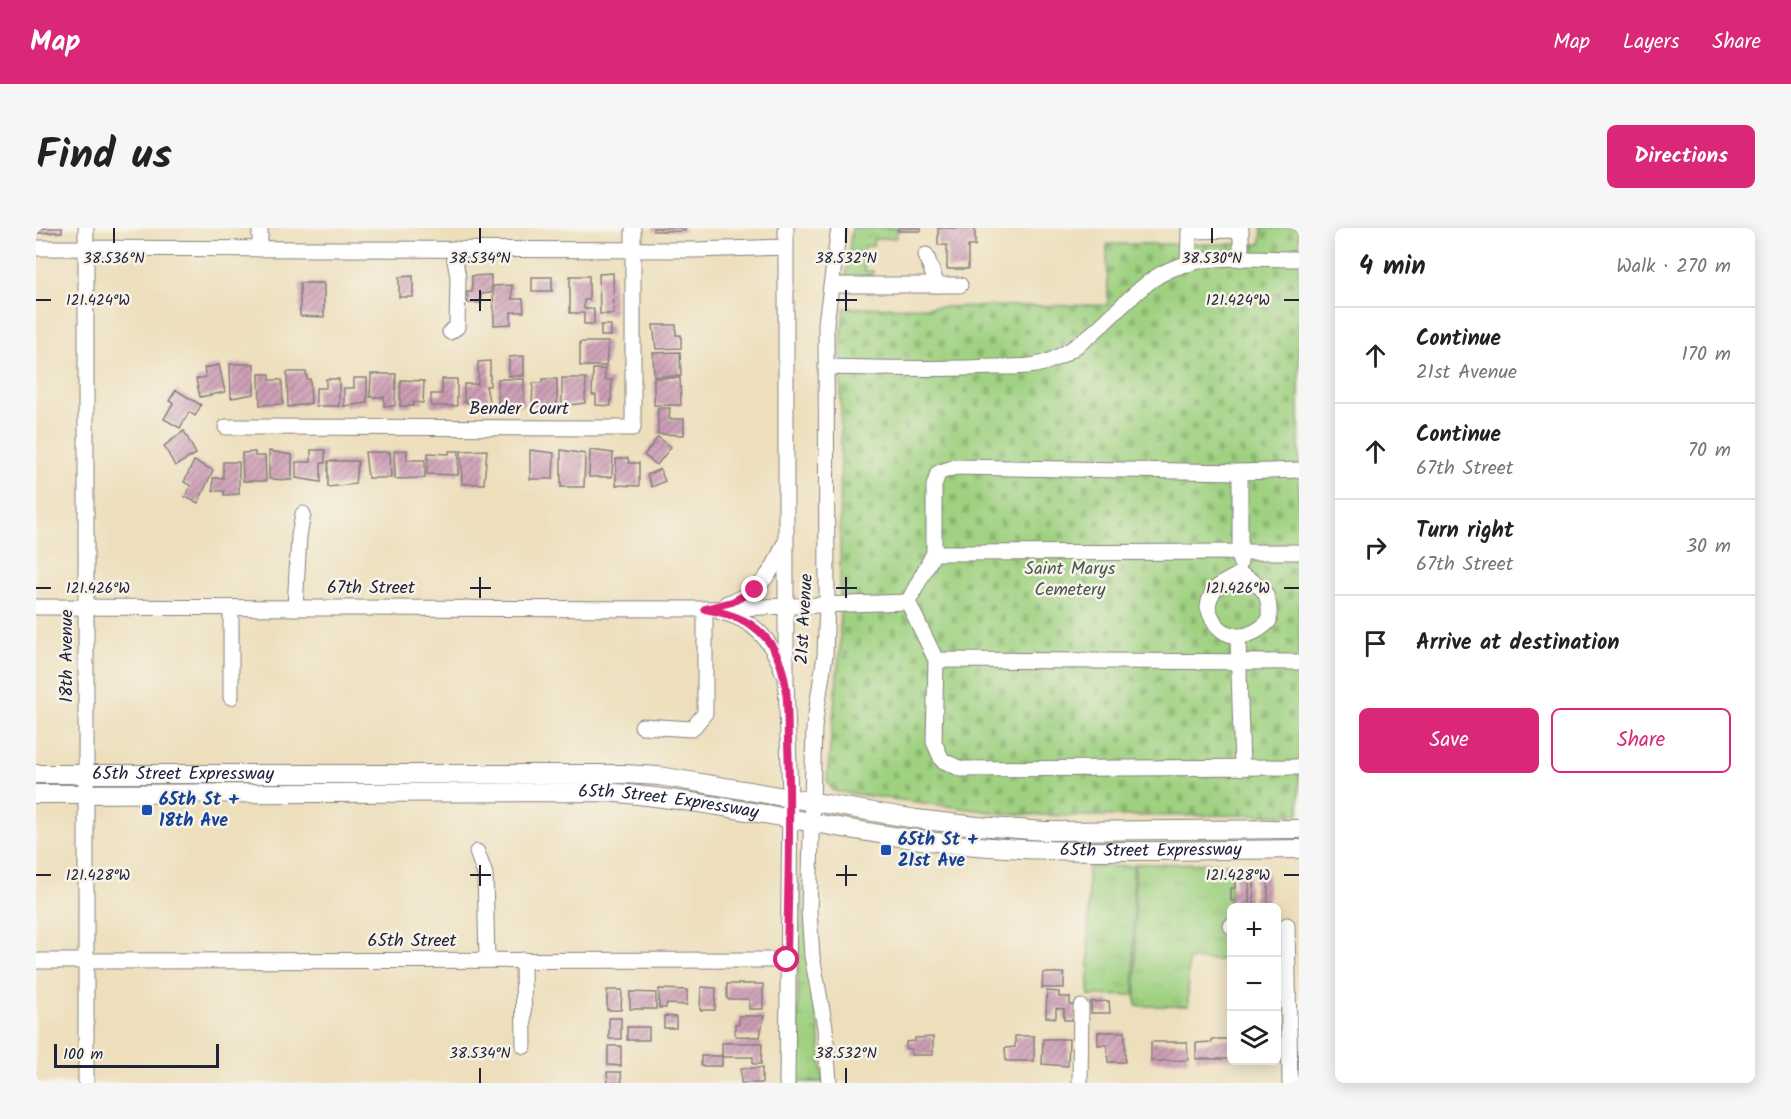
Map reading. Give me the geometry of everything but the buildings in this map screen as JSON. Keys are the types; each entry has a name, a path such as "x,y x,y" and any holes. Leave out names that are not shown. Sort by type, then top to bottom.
{"main road":[{"name":"65th Street Expressway","path":"36,774 624,774 659,776 790,796 916,819 1045,831 1299,829"},
{"name":"65th Street Expressway","path":"36,794 604,792 658,796 935,842 1034,850 1299,849"}],"street":[{"name":"18th Avenue","path":"86,228 86,1083"},
{"path":"260,228 260,249"},
{"path":"633,228 633,250"},
{"name":"21st Avenue","path":"786,228 786,680 790,796 787,1083"},
{"name":"21st Avenue","path":"829,1083 825,1027 812,956 809,911 814,727 825,655 827,603 826,323 839,228"},
{"path":"1188,264 1189,231 1241,230 1241,259"},
{"path":"36,248 633,250 786,247"},
{"path":"450,332 457,327 458,308 458,277 453,249"},
{"name":"Bender Court","path":"226,428 633,429 633,250"},
{"path":"926,255 937,285"},
{"path":"826,367 1031,366 1053,360 1088,340 1150,281 1178,266 1211,259 1299,259"},
{"path":"831,285 960,285"},
{"path":"1299,470 1240,472 955,467 938,473 934,486 934,552 908,602 936,660 934,742 942,760 961,769 1299,767"},
{"path":"1240,472 1240,574"},
{"path":"295,608 298,536 303,514"},
{"name":"67th Street","path":"705,609 732,602 755,590 772,571 786,537"},
{"path":"934,552 1299,552"},
{"path":"1240,574 1261,586 1269,596 1270,607 1269,621 1261,630 1238,638 1227,636 1218,628 1208,607 1213,591 1220,584 1240,574"},
{"name":"67th Street","path":"36,607 705,609 908,602"},
{"path":"231,608 231,697"},
{"path":"642,726 692,729 705,713 705,609"},
{"name":"67th Street","path":"705,609 729,614 756,628 773,648 786,680"},
{"path":"1238,638 1242,768"},
{"path":"936,660 1299,662"},
{"path":"477,852 485,874 487,960"},
{"path":"1288,925 1290,1083"},
{"path":"523,960 524,1046"},
{"name":"65th Street","path":"36,961 787,960"},
{"path":"1080,1083 1081,1007"}],"green space":[{"path":"852,228 897,228 897,238 874,239 873,246 864,247 864,271 873,271 873,276 845,280"},
{"name":"Saint Marys Cemetery","path":"1262,228 1299,228 1299,815 1008,814 833,791 827,780 840,647 841,343 844,308 1108,305 1107,244 1261,244"},
{"path":"1230,863 1227,960 1188,960 1188,1006 1136,1006 1135,864"},
{"path":"1133,866 1134,995 1089,996 1088,867"},
{"path":"799,875 819,1030 823,1082 797,1082"}],"place":[{"name":"65th St + 18th Ave","path":"147,810"},
{"name":"65th St + 21st Ave","path":"886,850"}],"route":[{"path":"755,590 732,602 705,609 744,619 756,628 773,648 786,680 790,796 787,960"}]}
